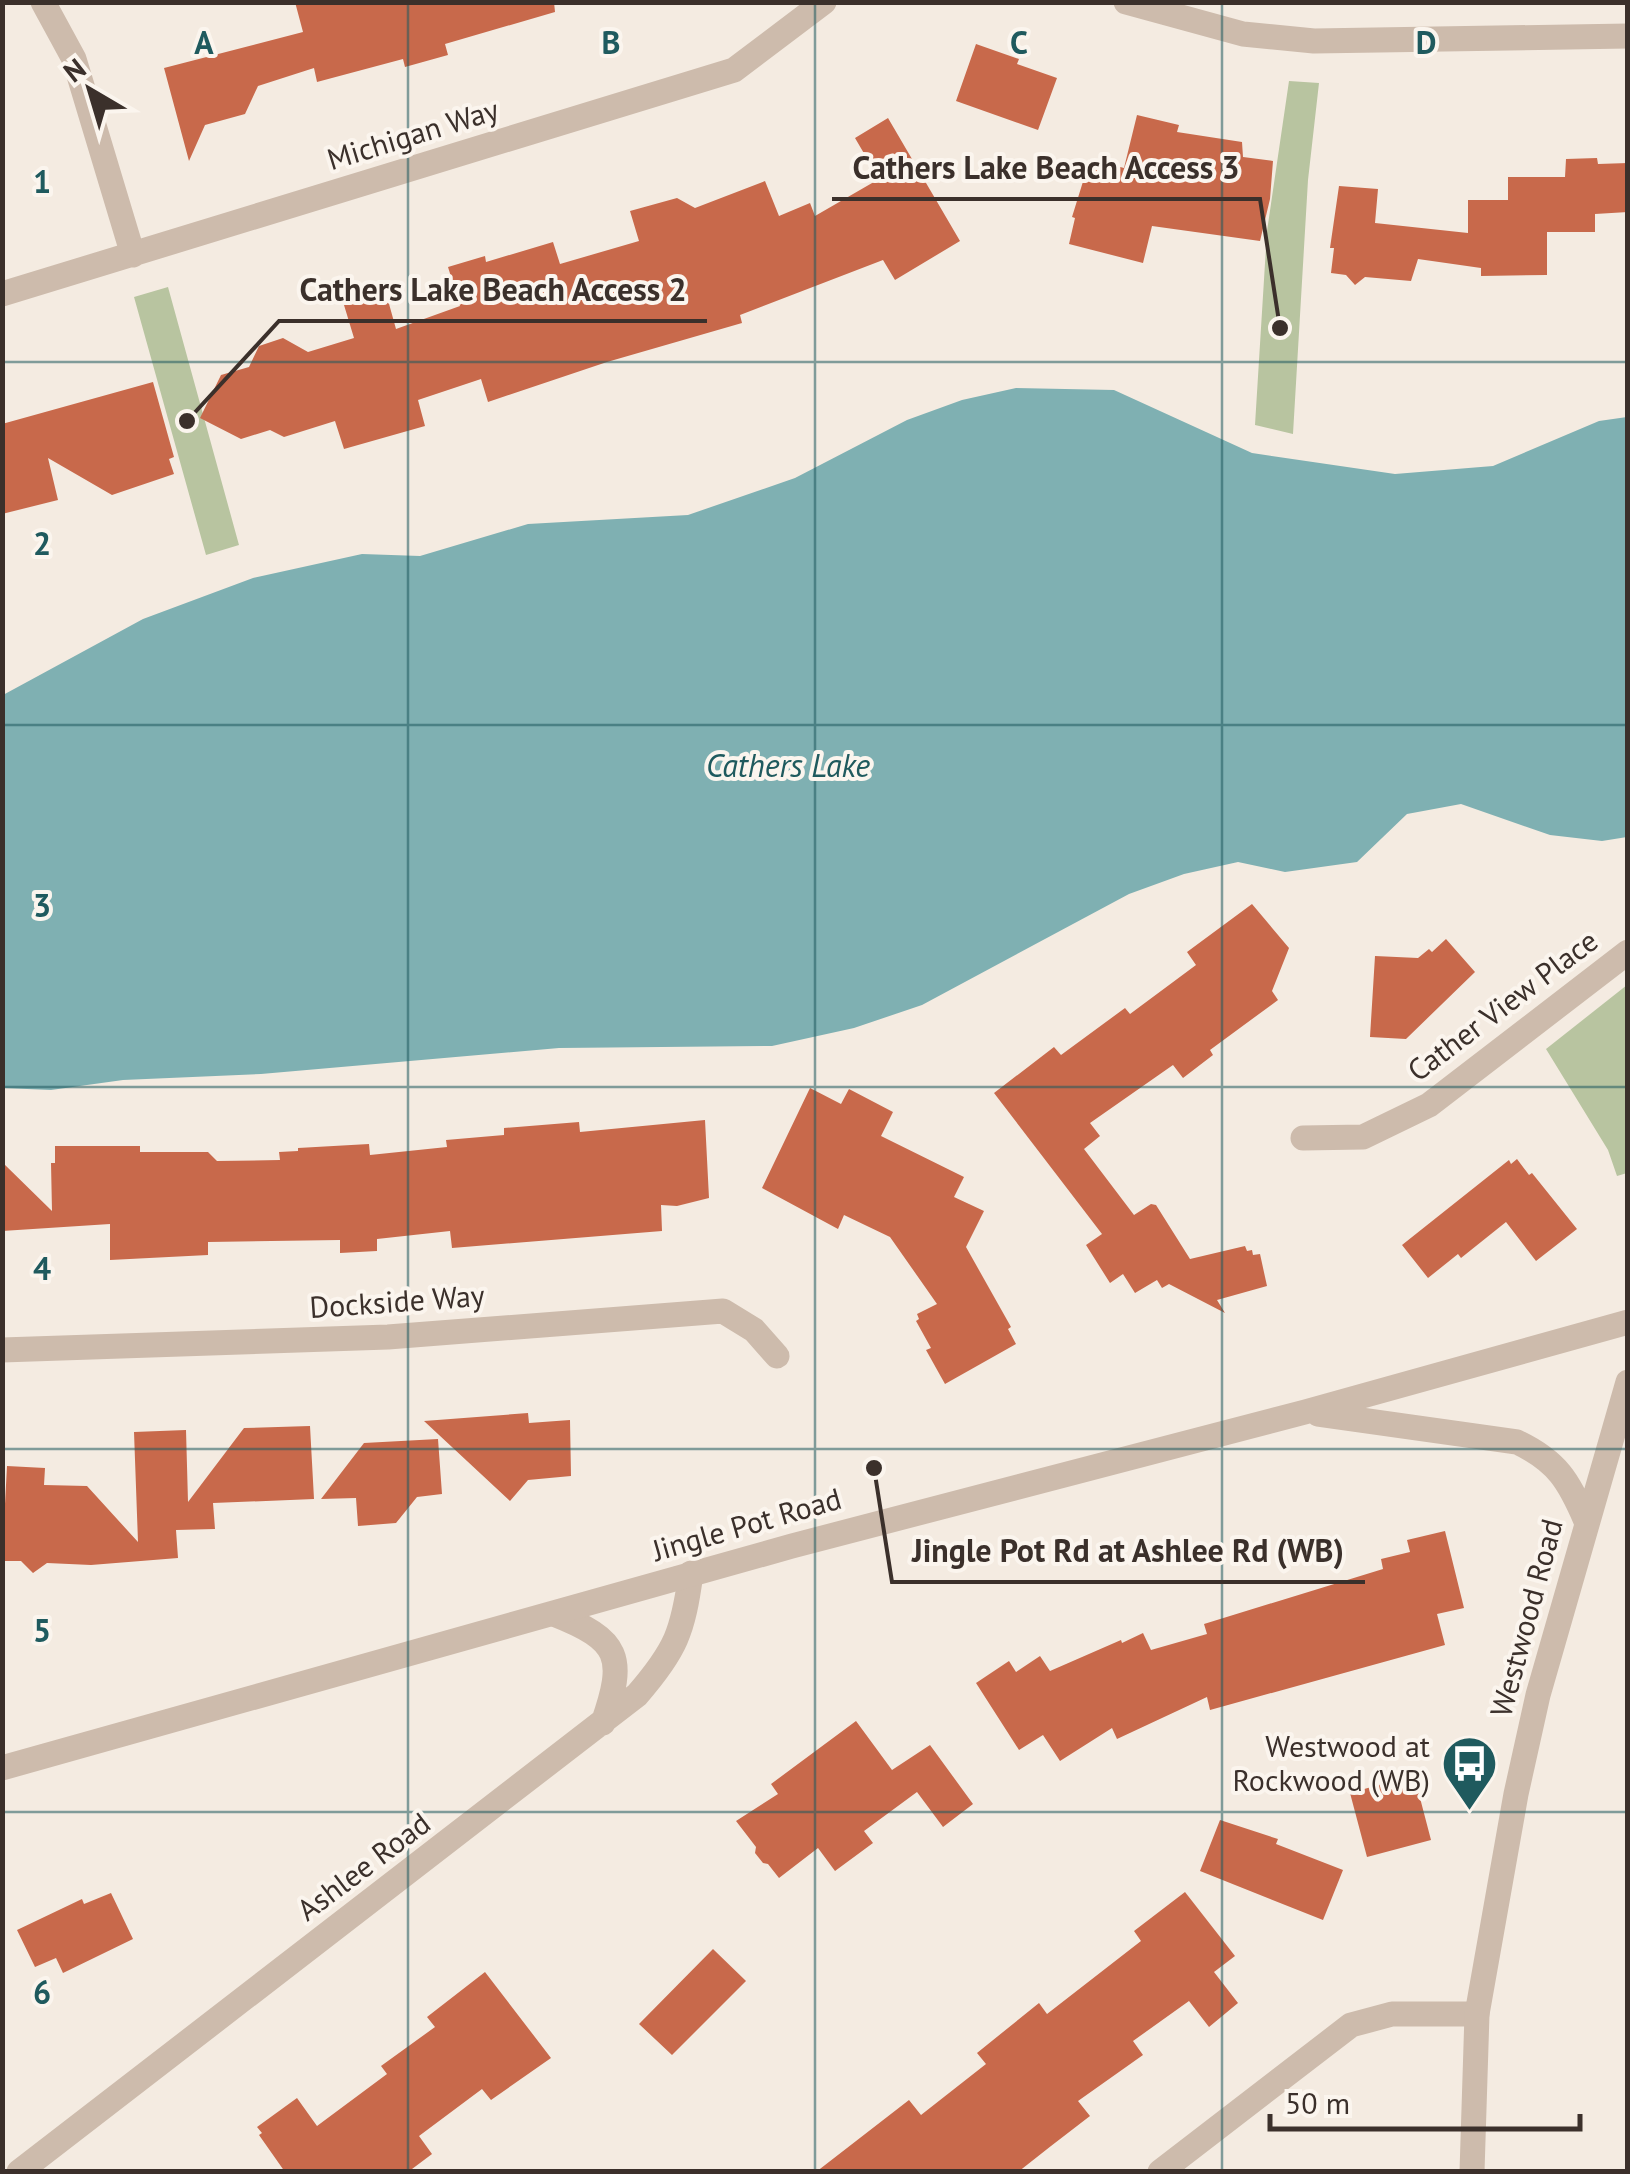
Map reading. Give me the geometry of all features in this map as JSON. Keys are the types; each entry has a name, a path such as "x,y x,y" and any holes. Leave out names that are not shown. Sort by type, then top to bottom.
{"street":[{"path":"43,2 74,59 133,256"},
{"name":"Michigan Way","path":"2,294 734,70 824,2"},
{"path":"1126,2 1243,34 1314,41 1628,36"},
{"name":"Cather View Place","path":"1304,1138 1363,1137 1430,1105 1628,952"},
{"name":"Dockside Way","path":"2,1350 388,1337 723,1311 754,1330 777,1356"},
{"name":"Jingle Pot Road","path":"2,1768 691,1574 1628,1322"},
{"name":"Westwood Road","path":"1472,2172 1476,2014 1516,1794 1538,1695 1628,1382"},
{"path":"1304,1412 1517,1442 1543,1454 1560,1472 1586,1521"},
{"name":"Ashlee Road","path":"19,2172 637,1695 666,1658 684,1624 691,1574"},
{"path":"554,1614 584,1626 608,1646 616,1663 617,1682 603,1723"},
{"path":"1160,2172 1350,2025 1392,2014 1476,2014"}],"green space":[{"path":"1289,81 1319,83 1308,180 1293,434 1255,425 1267,231"},
{"path":"168,287 239,545 206,555 134,297"},
{"path":"1627,985 1627,1173 1617,1176 1608,1150 1546,1049"}],"water":[{"name":"Cathers Lake","path":"1016,388 1114,390 1252,453 1395,474 1493,466 1599,421 1627,417 1627,837 1602,841 1550,835 1461,804 1407,814 1357,862 1285,872 1238,862 1184,874 1129,894 922,1005 854,1028 772,1046 559,1048 261,1074 123,1080 51,1090 3,1088 3,695 143,619 253,578 362,554 420,556 528,524 688,515 795,478 907,420 962,400"}],"building":[{"path":"295,2 554,2 555,12 445,44 448,55 405,67 403,59 317,82 314,68 258,86 245,114 205,125 189,161 164,68 303,32"},
{"path":"976,44 1057,78 1038,130 956,101"},
{"path":"1137,115 1179,125 1177,132 1242,142 1243,157 1273,161 1270,199 1260,241 1152,226 1143,263 1069,244 1075,218 1072,217 1090,159 1124,168"},
{"path":"888,118 960,241 895,280 883,260 740,315 742,323 488,402 481,379 418,400 425,426 344,449 335,421 284,437 270,430 241,439 200,418 221,375 249,367 259,346 283,338 308,352 354,338 344,305 386,293 396,329 460,306 448,267 485,256 486,262 553,242 560,264 639,241 630,211 677,198 695,208 765,181 779,216 810,203 815,216 879,179 855,138"},
{"path":"1597,158 1598,164 1628,163 1628,212 1595,214 1595,232 1547,232 1547,275 1481,276 1481,268 1418,259 1411,281 1365,277 1355,285 1346,275 1331,273 1334,248 1330,248 1339,186 1378,189 1375,223 1468,233 1468,200 1508,200 1508,177 1565,177 1566,159"},
{"path":"153,382 174,457 169,459 174,474 112,495 48,458 58,500 2,514 2,424"},
{"path":"1252,904 1289,948 1272,991 1278,1000 1210,1050 1213,1055 1183,1078 1173,1065 1090,1123 1100,1136 1084,1149 1134,1215 1156,1205 1190,1259 1245,1246 1253,1255 1260,1254 1267,1286 1217,1300 1225,1313 1169,1284 1162,1288 1157,1280 1135,1293 1123,1274 1110,1283 1086,1245 1102,1234 994,1093 1054,1047 1061,1055 1125,1008 1130,1014 1196,965 1187,952"},
{"path":"1446,939 1475,972 1406,1039 1370,1037 1375,956 1418,958"},
{"path":"810,1088 841,1104 849,1089 893,1112 881,1136 964,1177 954,1197 984,1211 966,1247 1011,1327 1008,1329 1016,1344 945,1384 926,1350 931,1348 916,1321 917,1314 937,1304 890,1237 844,1215 838,1229 762,1188"},
{"path":"705,1120 709,1198 677,1206 661,1205 662,1231 452,1248 450,1231 377,1239 377,1251 340,1253 340,1240 208,1242 208,1255 110,1260 110,1224 2,1231 2,1162 52,1211 51,1163 55,1163 55,1146 140,1146 140,1152 208,1152 217,1161 280,1160 279,1152 298,1148 369,1144 370,1155 447,1147 446,1140 504,1135 504,1128 579,1122 580,1132"},
{"path":"1517,1159 1577,1229 1536,1261 1506,1222 1428,1278 1402,1245 1509,1160 1511,1164"},
{"path":"528,1413 529,1423 570,1420 571,1476 528,1480 510,1501 424,1421"},
{"path":"310,1426 314,1499 213,1503 215,1529 176,1530 178,1558 91,1565 47,1563 33,1573 21,1561 2,1561 7,1466 45,1468 44,1485 87,1486 138,1542 134,1432 186,1430 188,1502 244,1428"},
{"path":"438,1439 442,1494 417,1497 396,1523 358,1526 356,1498 321,1499 364,1443"},
{"path":"1445,1531 1464,1608 1437,1614 1445,1645 1210,1710 1207,1697 1117,1739 1112,1728 1060,1761 1043,1735 1019,1750 976,1683 1009,1661 1016,1672 1040,1656 1050,1671 1143,1633 1151,1650 1207,1634 1204,1624 1383,1569 1381,1559 1410,1552 1407,1540"},
{"path":"856,1721 892,1770 930,1745 973,1804 943,1827 917,1792 864,1831 873,1843 835,1871 818,1848 779,1878 755,1853 756,1847 736,1821 778,1794 771,1784"},
{"path":"1414,1775 1431,1840 1367,1857 1350,1793"},
{"path":"1220,1820 1278,1839 1276,1844 1343,1870 1323,1920 1200,1871"},
{"path":"1185,1892 1235,1956 1214,1972 1238,2003 1209,2027 1189,2001 1133,2041 1143,2055 1078,2101 1090,2116 1018,2172 816,2172 909,2100 921,2115 986,2064 977,2053 1039,2003 1047,2014 1141,1941 1134,1931"},
{"path":"111,1893 133,1939 63,1973 56,1958 35,1967 17,1930 82,1899 84,1904"},
{"path":"713,1949 746,1981 672,2055 639,2024"},
{"path":"485,1972 551,2058 491,2100 482,2089 419,2136 432,2154 408,2172 285,2172 257,2127 297,2098 317,2126 387,2074 381,2066 435,2027 427,2017"}],"place":[{"name":"Cathers Lake Beach Access 3","path":"1280,328"},
{"name":"Cathers Lake Beach Access 2","path":"187,421"},
{"name":"Jingle Pot Rd at Ashlee Rd (WB)","path":"874,1468"},
{"name":"Westwood at Rockwood (WB)","path":"1469,1813"}]}
